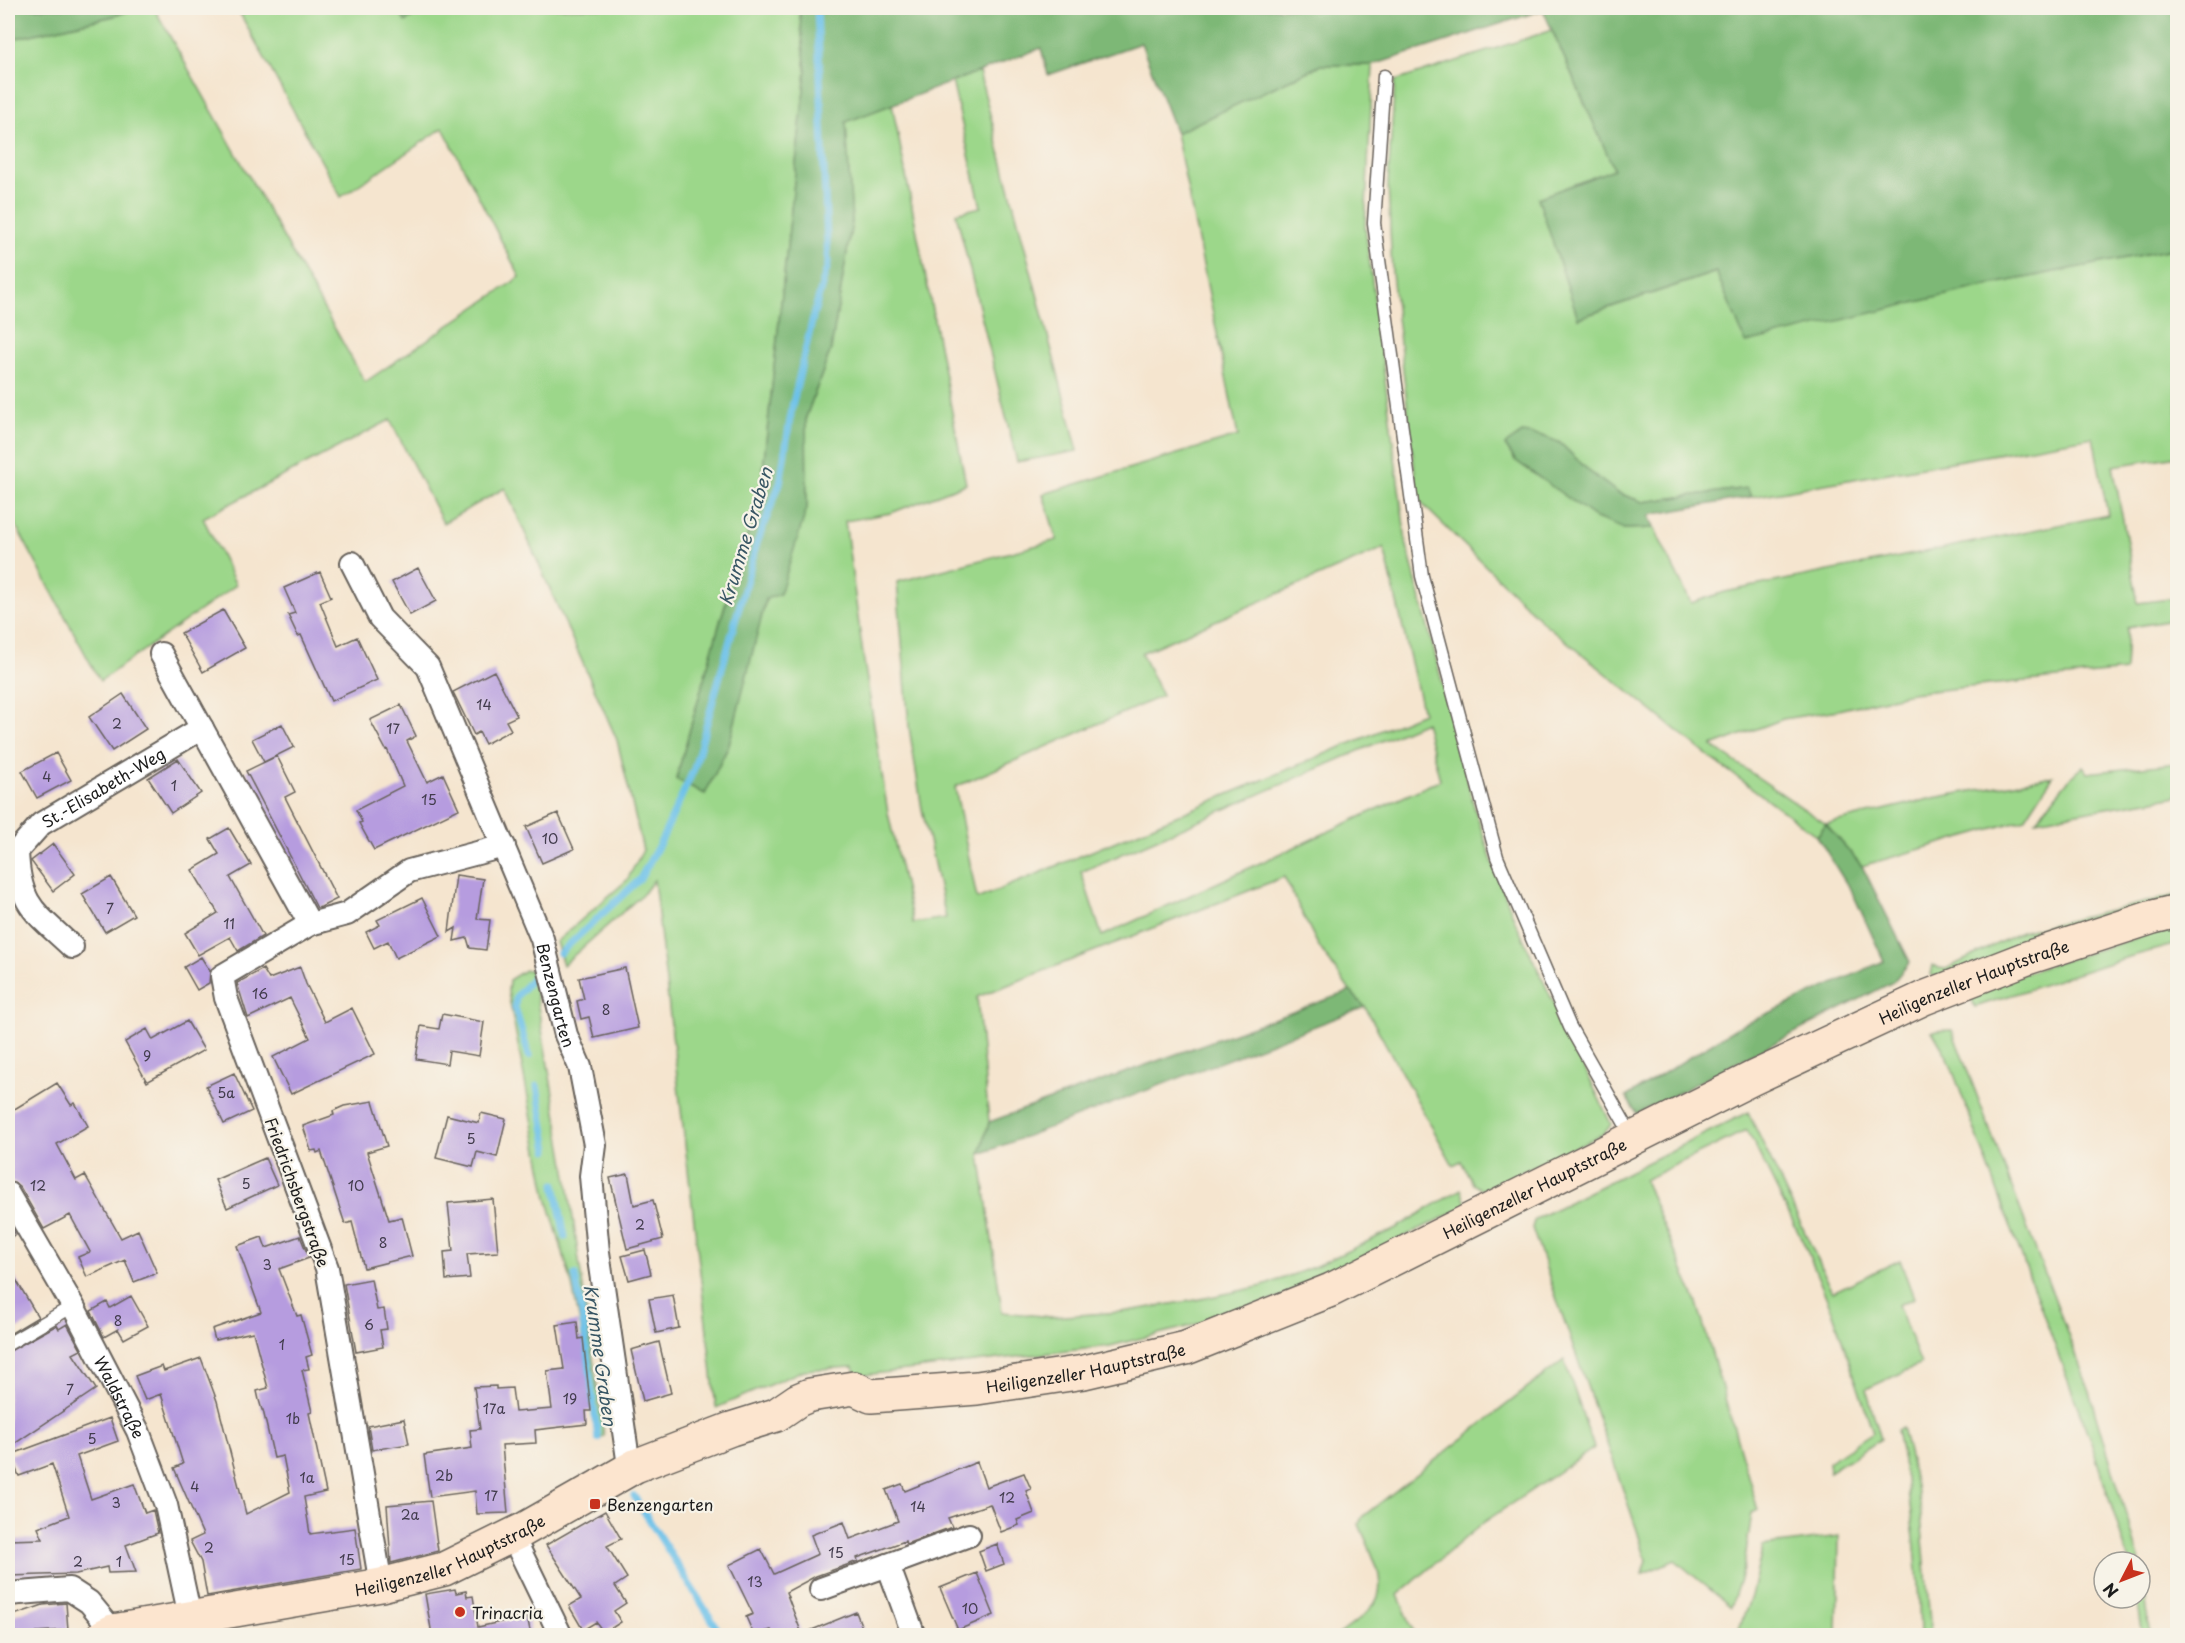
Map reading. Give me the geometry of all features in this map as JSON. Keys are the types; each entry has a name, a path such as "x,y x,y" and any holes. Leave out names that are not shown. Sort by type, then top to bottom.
{"street":[{"name":"Benzengarten","path":"352,563 380,618 428,667 542,939 566,1035 580,1067 595,1145 591,1176 598,1252 628,1459 635,1466"},
{"path":"161,654 310,924"},
{"name":"St.-Elisabeth-Weg","path":"72,947 26,902 18,875 17,851 41,824 202,728"},
{"name":"Friedrichsbergstraße","path":"381,1585 327,1268 226,998 222,976 310,924 347,914 409,872 504,846"},
{"name":"Heiligenzeller Hauptstraße","path":"108,1633 381,1585 444,1569 512,1535 635,1466 731,1429 776,1415 802,1417 827,1415 852,1408 871,1396 977,1388 1084,1372 1185,1348 1331,1290 1632,1137 1924,998 2027,958 2178,911"},
{"name":"Waldstraße","path":"8,1194 72,1306 138,1431 166,1505 190,1617"},
{"path":"512,1535 561,1635"},
{"path":"821,1589 969,1536"},
{"path":"888,1565 914,1635"},
{"path":"8,1594 69,1589 89,1602 108,1633"}],"lane":[{"path":"1384,76 1374,223 1422,576 1497,857 1570,1027 1632,1137"},
{"path":"8,1344 72,1306"}],"green space":[{"path":"8,8 137,8 114,16 8,40"},
{"path":"137,8 154,8 365,382 520,277 443,128 341,197 237,8 398,8 406,21 428,8 799,8 806,71 760,497 722,615 676,779 705,794 729,745 766,599 807,508 806,417 831,349 852,222 845,121 892,104 966,484 891,513 845,521 888,813 913,923 946,918 922,809 909,727 897,582 1057,540 1043,494 1238,436 1176,133 1321,65 1373,65 1365,226 1406,542 1475,810 1491,858 1515,921 1611,1124 1603,1134 1482,1190 1473,1184 1461,1161 1453,1165 1365,1007 1350,991 1318,945 1284,877 977,997 989,1122 980,1154 1002,1312 1051,1317 1121,1312 1263,1286 1316,1266 1396,1228 1461,1189 1467,1206 1276,1299 1187,1327 1110,1346 856,1376 853,1367 804,1370 716,1408 654,880 644,893 563,965 556,942 627,880 643,850 617,740 505,488 443,523 390,420 203,518 236,585 100,681 15,524 8,527 8,40 114,16","holes":["1384,548 1423,713 977,899 955,787 1162,696 1141,653","1425,722 1440,780 1102,936 1081,872"]},
{"path":"398,8 428,8 405,22"},
{"path":"799,8 2177,8 2177,248 1988,285 1746,343 1716,272 1578,318 1538,198 1614,169 1543,10 1373,65 1321,65 1176,133 1141,43 1048,75 1041,48 846,122 852,222 831,349 806,417 807,508 780,594 766,599 729,745 705,794 676,779 722,615 760,497 806,71"},
{"path":"1552,30 1614,169 1578,318 1717,272 1746,342 1988,285 2177,248 2177,456 2113,466 2138,603 2177,598 2177,619 2127,628 2125,671 1911,693 1838,710 1783,719 1712,746 1826,824 1817,836 1703,752 1544,623 1418,500 1392,273 1388,183 1395,81","holes":["1543,436 1560,443 1590,472 1618,493 1643,502 1747,488 1751,497 2093,437 2108,515 1725,592 1691,603 1654,528 1624,529 1538,477 1515,460 1505,445"]},
{"path":"979,72 1078,451 1017,462 956,213 981,207 952,81"},
{"path":"1522,433 1543,436 1560,443 1590,472 1618,493 1643,502 1747,488 1751,497 1649,515 1654,528 1624,529 1596,518 1515,460 1505,445"},
{"path":"2177,763 2177,796 2036,820 2083,766 2088,773"},
{"path":"2053,776 2025,819 1862,866 1826,824 1933,798"},
{"path":"1826,824 1862,866 1910,962 1893,982 1637,1114 1626,1097 1736,1028 1884,961 1854,896 1817,836"},
{"path":"2177,895 2177,900 1936,977 1931,975 1933,965 1946,969 2021,932"},
{"path":"2177,925 2177,944 2125,958 1975,1007 1968,991"},
{"path":"525,970 530,970 533,977 567,1176 604,1436 598,1438 595,1434 580,1323 571,1280 547,1198 508,992 509,980"},
{"path":"1350,991 1365,1007 980,1154 989,1122"},
{"path":"1952,1030 2090,1392 2136,1550 2125,1550 2093,1448 1948,1058 1932,1031"},
{"path":"1748,1112 1833,1292 1900,1260 1914,1298 1898,1305 1921,1364 1866,1389 1881,1439 1829,1472 1828,1462 1873,1432 1834,1316 1805,1246 1747,1130 1644,1180 1697,1303 1758,1510 1752,1513 1744,1566 1731,1607 1675,1560 1642,1574 1646,1560 1637,1530 1532,1228 1534,1221 1541,1216"},
{"path":"1564,1360 1594,1448 1483,1523 1398,1595 1415,1635 1338,1635 1371,1608 1380,1589 1377,1566 1359,1524 1362,1517"},
{"path":"1902,1427 1920,1503 1930,1622 1929,1635 1920,1635 1913,1532 1897,1430"},
{"path":"1839,1536 1837,1635 1737,1635 1751,1596 1763,1546"},
{"path":"2139,1610 2147,1610 2151,1635 2143,1635"}],"building":[{"path":"418,568 436,601 410,615 392,582"},
{"path":"320,572 331,597 320,602 338,646 357,637 377,680 331,701 301,635 298,636 288,615 295,613 284,588"},
{"path":"223,610 245,648 203,672 181,633"},
{"path":"494,671 517,716 506,721 511,730 485,744 479,732 474,735 453,692"},
{"path":"123,694 146,729 112,751 89,717"},
{"path":"401,705 416,736 407,741 427,782 443,774 459,809 374,850 359,823 362,822 356,810 403,786 387,749 370,720"},
{"path":"282,724 294,747 264,762 252,739"},
{"path":"56,753 71,780 37,798 22,771"},
{"path":"277,756 295,792 285,797 337,899 321,907 317,908 246,771"},
{"path":"178,759 201,793 171,813 148,778"},
{"path":"558,813 574,849 542,863 526,827"},
{"path":"229,828 251,865 230,877 263,936 238,951 230,937 198,955 185,933 218,913 192,870 219,854 210,839"},
{"path":"53,844 75,874 53,891 31,861"},
{"path":"456,875 483,879 477,919 490,920 486,950 470,948 467,938 454,941 456,928 449,932"},
{"path":"111,877 134,915 105,932 82,894"},
{"path":"422,898 441,936 396,958 388,941 374,948 366,932 380,925 377,920"},
{"path":"201,957 210,971 209,983 197,990 184,967"},
{"path":"300,967 325,1022 352,1008 375,1054 291,1094 273,1057 310,1038 290,998 248,1018 237,983 263,969 269,979"},
{"path":"625,968 638,1028 594,1038 589,1017 581,1019 577,1001 584,999 579,978"},
{"path":"442,1014 484,1022 479,1056 449,1051 447,1064 416,1059 421,1026 439,1029"},
{"path":"187,1021 204,1050 147,1082 125,1042 147,1029 153,1040"},
{"path":"234,1073 252,1111 224,1124 206,1086"},
{"path":"57,1083 71,1105 75,1103 88,1126 57,1144 76,1180 85,1175 121,1238 138,1230 157,1273 134,1282 125,1260 87,1277 78,1257 90,1252 70,1215 44,1229 20,1187 8,1181 8,1113"},
{"path":"373,1101 387,1146 367,1152 389,1220 402,1217 412,1256 364,1268 352,1222 345,1224 321,1151 317,1153 316,1150 311,1151 303,1126 334,1115 333,1111 344,1106"},
{"path":"481,1113 506,1119 497,1157 477,1152 473,1167 436,1158 447,1115 479,1123"},
{"path":"265,1158 277,1185 227,1208 215,1180"},
{"path":"628,1174 634,1205 653,1200 663,1239 627,1249 610,1178"},
{"path":"493,1199 498,1252 467,1254 470,1278 446,1280 444,1252 453,1251 448,1203"},
{"path":"8,1220 15,1234 8,1240"},
{"path":"300,1236 309,1258 279,1269 297,1316 301,1315 312,1355 306,1357 309,1369 302,1370 326,1492 304,1497 310,1534 355,1528 361,1569 207,1596 201,1562 190,1541 203,1535 174,1468 183,1464 161,1394 145,1400 135,1376 162,1366 164,1371 201,1358 217,1401 246,1514 290,1492 283,1456 274,1458 259,1400 257,1391 268,1388 253,1332 215,1340 212,1329 261,1312 237,1246 262,1237 266,1248"},
{"path":"645,1250 651,1274 629,1280 622,1256"},
{"path":"8,1266 38,1317 8,1335"},
{"path":"371,1279 377,1310 384,1309 387,1329 380,1330 383,1347 356,1352 344,1284"},
{"path":"673,1295 679,1328 656,1333 649,1299"},
{"path":"131,1296 148,1326 124,1339 118,1329 104,1337 91,1311 107,1302 110,1308"},
{"path":"577,1322 579,1339 583,1338 591,1411 586,1411 587,1424 535,1430 536,1443 502,1445 508,1513 477,1514 475,1491 430,1497 424,1455 472,1448 470,1430 480,1429 474,1387 512,1388 515,1412 552,1409 547,1371 564,1369 557,1325"},
{"path":"67,1324 81,1350 73,1354 96,1389 8,1448 8,1352 57,1325 59,1329"},
{"path":"659,1342 671,1393 643,1401 631,1350"},
{"path":"110,1418 118,1441 77,1456 91,1499 134,1484 145,1513 153,1510 158,1533 126,1545 136,1572 108,1573 107,1567 76,1574 8,1576 8,1540 43,1539 38,1528 69,1516 52,1464 19,1476 10,1455"},
{"path":"404,1419 409,1444 372,1450 368,1426"},
{"path":"977,1462 986,1487 1024,1473 1031,1489 1026,1491 1034,1513 1017,1520 1019,1525 1001,1532 990,1504 948,1518 952,1527 906,1544 905,1541 857,1558 858,1561 816,1576 786,1592 802,1634 856,1612 865,1635 773,1635 771,1630 754,1635 746,1617 753,1614 729,1565 761,1549 774,1574 818,1554 811,1535 844,1522 850,1539 898,1521 886,1490 902,1484 905,1491"},
{"path":"431,1501 438,1551 391,1563 387,1505"},
{"path":"605,1511 621,1539 607,1546 627,1578 615,1586 626,1603 614,1611 621,1622 604,1633 596,1622 583,1630 569,1606 581,1599 546,1545"},
{"path":"997,1544 1004,1564 986,1571 979,1551"},
{"path":"977,1573 994,1615 958,1630 940,1588"},
{"path":"455,1589 456,1593 466,1591 467,1597 473,1596 478,1627 527,1616 531,1635 432,1635 425,1594"},
{"path":"66,1603 68,1630 36,1632 37,1635 8,1635 8,1617 43,1605"}],"waterway":[{"name":"Krumme Graben","path":"560,953 640,879 662,839 694,769 757,543 780,483 792,407 828,264 817,8"},
{"name":"Krumme Graben","path":"529,1056 515,1007 516,997 533,977"},
{"name":"Krumme Graben","path":"537,1086 548,1150"},
{"name":"Krumme Graben","path":"555,1184 565,1237"},
{"name":"Krumme Graben","path":"575,1275 598,1438"},
{"name":"Krumme Graben","path":"634,1496 722,1636"}],"place":[{"name":"Benzengarten","path":"595,1504"},
{"name":"Trinacria","path":"460,1612"}]}
